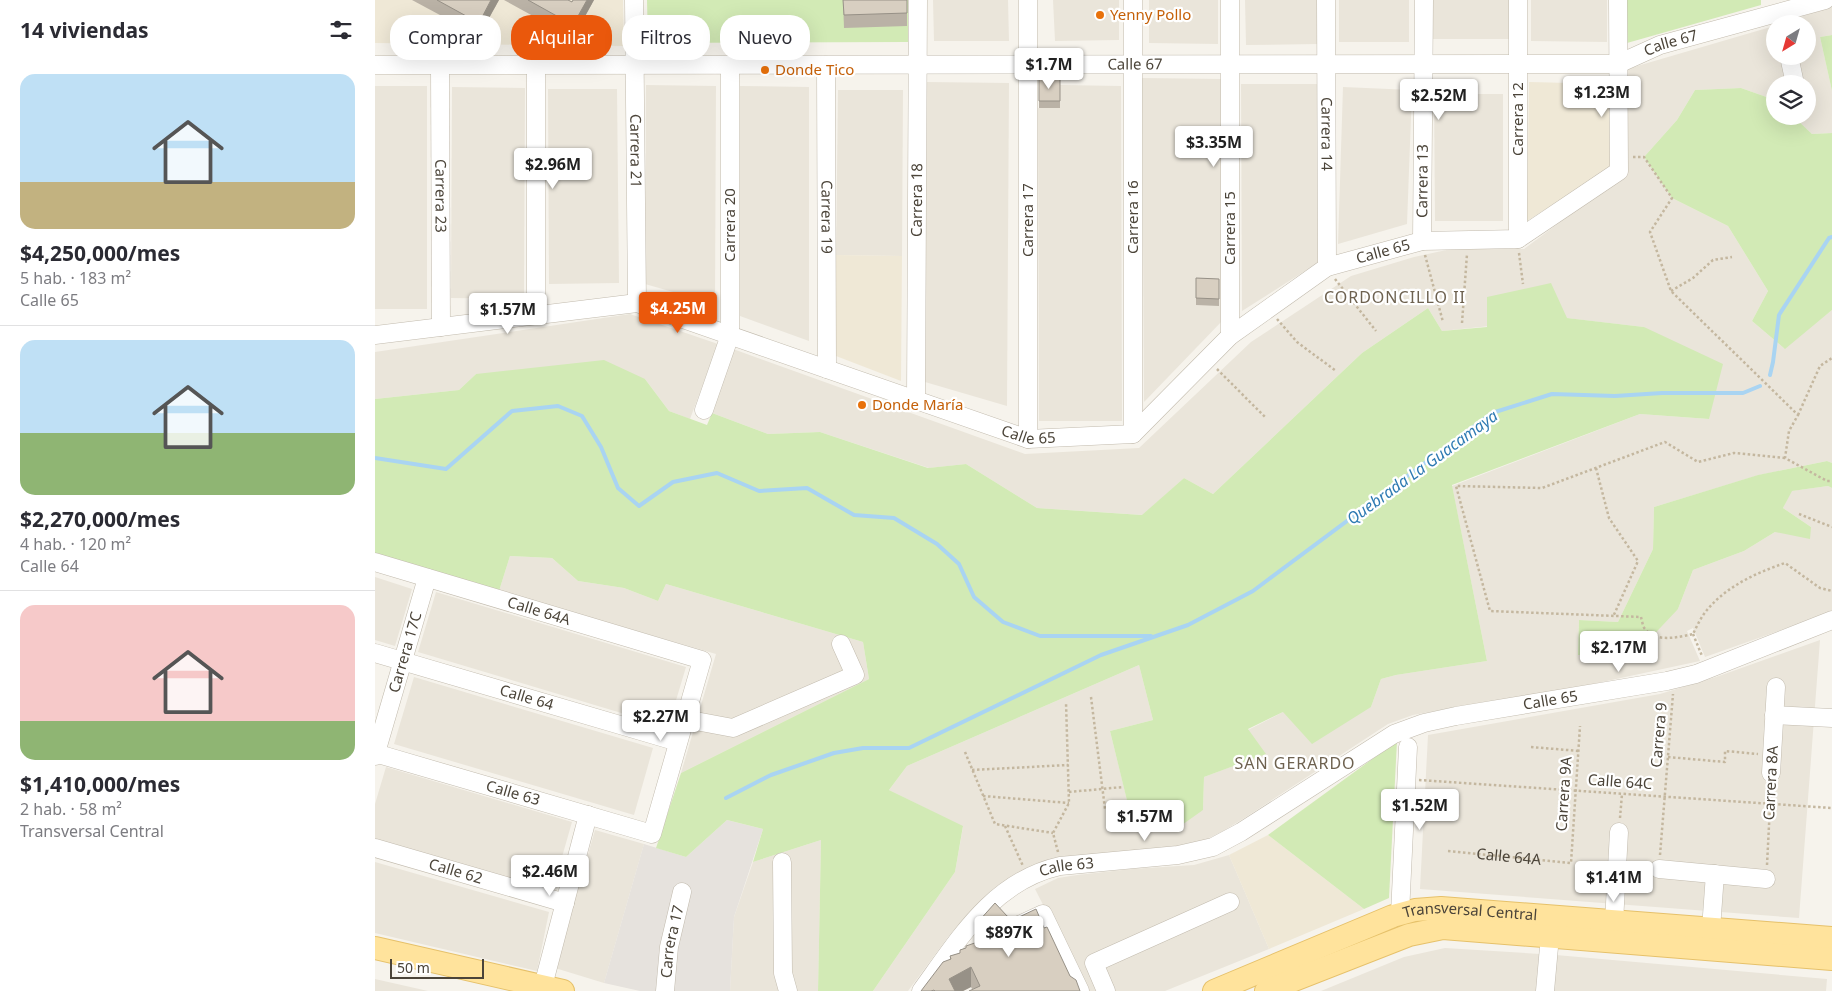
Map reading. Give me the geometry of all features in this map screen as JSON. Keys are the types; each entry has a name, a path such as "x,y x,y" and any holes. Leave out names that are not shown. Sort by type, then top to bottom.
{"main road":[{"name":"Transversal Central","path":"1214,991 1400,914 1425,909 1441,908 1832,938"},
{"name":"Transversal Central","path":"1266,991 1409,935 1434,929 1451,928 1832,959"},
{"path":"375,948 553,989"},
{"path":"375,964 493,991"}],"street":[{"name":"Carrera 21","path":"634,0 637,303"},
{"name":"Carrera 18","path":"916,400 918,0"},
{"name":"Carrera 17","path":"1028,0 1028,439"},
{"name":"Carrera 16","path":"1133,0 1133,434"},
{"name":"Carrera 15","path":"1230,0 1230,336"},
{"name":"Carrera 14","path":"1326,0 1327,268"},
{"name":"Carrera 13","path":"1422,241 1424,0"},
{"name":"Carrera 12","path":"1518,0 1518,239"},
{"path":"1518,239 1619,165 1619,0"},
{"name":"Calle 67","path":"375,66 1618,64 1660,45 1819,1"},
{"name":"Carrera 23","path":"440,66 441,327"},
{"path":"536,66 536,315"},
{"name":"Carrera 20","path":"703,410 730,335 730,66"},
{"name":"Carrera 19","path":"826,66 827,369"},
{"name":"Calle 65","path":"375,335 637,303 1028,439 1133,434 1230,336 1327,268 1422,241 1518,239"},
{"name":"Calle 64A","path":"375,562 702,660 685,719"},
{"name":"Carrera 17C","path":"375,754 427,578"},
{"name":"Calle 65","path":"1409,728 1456,716 1667,681 1708,669 1832,620"},
{"path":"678,742 685,719 733,728 855,675 841,644"},
{"name":"Calle 64","path":"375,653 678,742"},
{"name":"Carrera 8A","path":"1771,773 1776,687"},
{"path":"1774,715 1832,718"},
{"name":"Calle 63","path":"921,991 982,911 1013,885 1028,876 1060,866 1178,855 1213,847 1241,832 1366,750 1409,728"},
{"name":"Calle 63","path":"375,754 652,834 678,742"},
{"path":"1400,914 1408,747"},
{"path":"553,989 565,903 588,815"},
{"path":"1614,922 1619,832"},
{"name":"Calle 62","path":"375,848 565,903"},
{"path":"782,862 783,973 788,991"},
{"path":"1659,869 1766,879"},
{"path":"1711,929 1715,874"},
{"name":"Carrera 17","path":"665,991 669,947 682,892"},
{"path":"1106,991 1093,964 1230,902"},
{"path":"1013,928 1043,914 1080,991"},
{"path":"1545,991 1550,936"}],"path":[{"path":"1619,165 1644,157 1673,198 1650,232 1671,291 1798,415"},
{"path":"1518,239 1523,284"},
{"path":"1462,323 1467,240"},
{"path":"1422,241 1443,322"},
{"path":"1671,291 1693,278 1713,260 1732,257"},
{"path":"1327,268 1375,331"},
{"path":"1268,308 1297,342 1336,371"},
{"path":"1785,458 1789,431 1820,366 1832,358"},
{"path":"1207,359 1266,418"},
{"path":"1832,481 1785,458 1735,453 1698,462 1665,442 1542,488 1456,486 1490,612 1641,617 1645,630 1657,637 1673,638 1693,634 1706,611 1726,591 1759,572 1785,563 1820,588 1832,591"},
{"path":"1596,468 1609,518 1638,560 1613,617"},
{"path":"1799,514 1832,527"},
{"path":"1693,634 1708,669"},
{"name":"Carrera 9","path":"1659,869 1673,693"},
{"path":"1091,697 1105,809"},
{"path":"1060,866 1053,833 1069,803 1066,702"},
{"name":"Carrera 9A","path":"1571,863 1580,726"},
{"path":"1531,747 1579,751"},
{"path":"1668,757 1725,762 1725,751 1772,754"},
{"path":"965,752 995,824 1053,833"},
{"path":"972,770 1068,765"},
{"name":"Carrera 8A","path":"1766,879 1771,773"},
{"name":"Calle 64C","path":"1407,780 1832,808"},
{"path":"1069,792 1123,787"},
{"path":"1619,832 1622,794"},
{"path":"983,796 1069,803"},
{"path":"1005,826 1028,876"},
{"name":"Calle 64A","path":"1448,851 1571,863"}],"shaded area":[{"path":"375,0 623,0 622,46 612,46 612,15 511,15 511,45 501,45 501,15 390,15 390,43 375,43"},
{"path":"933,0 1008,0 1009,41 934,41"},
{"path":"1053,0 1119,0 1119,40 1055,41"},
{"path":"1149,0 1218,0 1218,44 1149,43"},
{"path":"1245,0 1318,0 1318,44 1246,45"},
{"path":"1339,0 1409,0 1409,42 1339,42"},
{"path":"1432,0 1509,0 1509,39 1432,39"},
{"path":"1531,0 1607,0 1607,42 1531,41"},
{"path":"1832,6 1832,35 1820,37 1832,91 1832,133 1812,134 1802,125 1816,125 1816,75 1802,75 1799,65 1816,65 1816,15 1806,15"},
{"path":"1766,28 1766,65 1784,65 1787,75 1766,75 1766,97 1741,88 1695,90 1677,120 1644,157 1672,198 1728,226 1768,291 1752,321 1784,348 1832,310 1832,463 1827,461 1759,475 1654,507 1653,549 1618,622 1579,620 1578,655 1678,609 1693,570 1744,551 1775,532 1811,527 1783,508 1791,491 1828,486 1832,488 1832,610 1815,618 1705,657 1693,628 1687,631 1700,661 1560,691 1413,715 1388,724 1246,817 1199,843 999,888 973,908 948,937 908,991 873,991 955,872 963,827 889,790 907,766 1139,665 1153,720 1110,731 1134,828 1203,810 1204,777 1265,754 1248,730 1283,712 1371,707 1381,679 1487,661 1452,486 1640,414 1709,419 1644,327 1566,318 1442,331 1428,308 1362,353 1213,494 1184,478 1143,515 1037,508 966,464 929,468 820,432 768,434 712,413 733,349 1025,454 1139,448 1251,342 1351,276 1414,257 1451,249 1524,249 1627,172 1627,69"},
{"path":"1142,78 1222,79 1223,320 1144,402"},
{"path":"927,82 1009,83 1007,406 925,382"},
{"path":"1529,82 1611,84 1610,168 1527,221"},
{"path":"1241,84 1318,84 1319,262 1242,311"},
{"path":"646,85 716,86 715,304 645,284"},
{"path":"1060,85 1121,86 1122,421 1039,421 1038,108 1060,108"},
{"path":"375,86 427,86 427,309 375,309"},
{"path":"740,86 809,87 809,341 740,316"},
{"path":"452,87 525,88 524,299 451,298"},
{"path":"1343,87 1412,90 1407,224 1338,244"},
{"path":"548,89 617,89 619,283 549,284"},
{"path":"838,90 903,90 902,256 836,255"},
{"path":"1434,94 1503,94 1503,221 1435,221"},
{"path":"836,255 902,256 901,381 836,356"},
{"path":"630,314 718,344 690,419 669,411 645,379 476,374 459,390 375,399 375,352"},
{"path":"510,556 552,558 578,581 624,588 658,601 666,584 863,642 869,679 681,773 716,654 499,591"},
{"path":"375,577 412,589 395,646 375,640"},
{"path":"436,592 686,667 668,727 418,652"},
{"path":"1820,640 1799,918 1420,889 1428,735 1660,694 1716,677"},
{"path":"414,677 653,748 634,815 394,744"},
{"path":"386,767 572,822 552,892 375,839 375,804"},
{"path":"727,820 763,829 734,917 730,991 640,991 604,983 644,844 686,857"},
{"path":"595,830 644,844 604,983 555,968"},
{"path":"1268,835 1364,909 1269,949 1229,855"},
{"path":"821,840 818,991 730,991 734,917 753,862"},
{"path":"1229,855 1269,949 1165,991 1087,991 1035,889 1058,878 1131,869 1194,865"},
{"path":"375,862 549,912 537,971 375,933"},
{"path":"1445,948 1556,955 1827,979 1826,991 1321,991 1404,957"},
{"path":"375,979 428,991 375,991"}],"green space":[{"path":"647,0 908,0 908,42 810,42 810,15 720,15 720,43 710,43 710,15 647,15"},
{"path":"1627,0 1761,0 1761,5 1627,43"},
{"path":"1832,35 1832,91 1820,37"},
{"path":"1741,88 1766,97 1766,125 1802,125 1812,134 1832,133 1832,310 1785,349 1752,321 1768,291 1728,226 1672,198 1644,157 1677,120 1695,90"},
{"path":"1551,283 1567,318 1644,327 1723,364 1709,419 1640,414 1452,485 1487,661 1381,679 1371,707 1312,744 1283,712 1248,729 1266,754 1204,777 1203,810 1179,827 1134,829 1110,731 1153,720 1139,665 907,766 889,790 963,826 955,872 873,991 818,991 821,840 753,862 763,829 727,820 686,857 656,848 681,773 869,679 863,642 666,584 658,601 624,588 578,581 552,558 510,556 499,591 375,554 375,399 459,390 476,374 604,360 645,379 669,411 707,425 712,413 768,434 820,432 928,468 966,464 1037,508 1142,515 1184,478 1213,494 1362,353 1428,308 1442,331 1487,327 1487,297"},
{"path":"1827,461 1832,463 1832,488 1828,486 1792,491 1783,508 1811,527 1810,539 1775,532 1744,551 1693,570 1678,609 1644,645 1615,655 1578,655 1579,620 1618,622 1653,549 1654,507 1758,475"},
{"path":"1397,741 1389,898 1364,909 1268,835"}],"building":[{"path":"437,0 491,0 483,15 464,15"},
{"path":"528,0 568,0 572,2 573,0 587,0 579,15 555,15"},
{"path":"843,0 907,0 907,13 844,15"},
{"path":"1039,78 1060,79 1060,101 1039,101"},
{"path":"1196,278 1219,279 1219,299 1196,298"},
{"path":"995,903 1012,919 1036,909 1044,928 1047,927 1070,976 1076,980 1080,991 969,991 980,986 971,967 949,979 955,991 921,991 943,962 951,959 950,956 960,953 960,950 966,948 966,946 992,937 978,922"}],"waterway":[{"name":"Quebrada La Guacamaya","path":"1770,375 1779,315 1829,238 1832,237"},
{"name":"Quebrada La Guacamaya","path":"726,798 771,775 834,753 863,748 909,748 1101,655 1188,625 1253,591 1492,413 1552,394 1615,396 1662,393 1743,393 1760,386"},
{"path":"375,458 446,469 512,411 558,406 582,416 601,447 618,488 639,506 673,482 717,473 759,491 807,488 854,515 894,518 937,544 959,564 974,597 1003,622 1040,636 1151,636"}],"place":[{"name":"Yenny Pollo","path":"1100,15"},
{"name":"Donde Tico","path":"765,70"},
{"name":"Donde María","path":"862,405"}],"district":[{"name":"CORDONCILLO II","path":"1395,297"},
{"name":"SAN GERARDO","path":"1295,763"}]}
